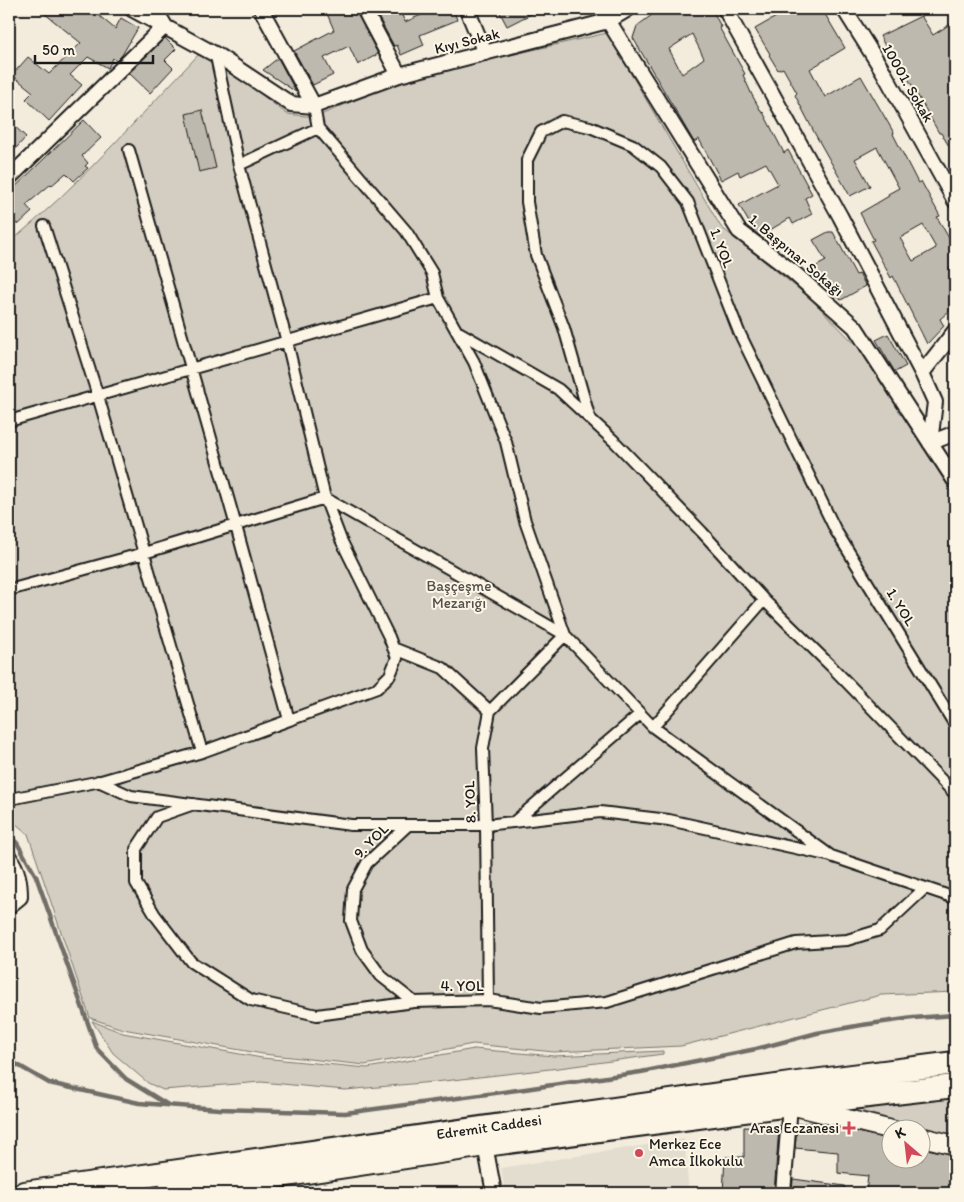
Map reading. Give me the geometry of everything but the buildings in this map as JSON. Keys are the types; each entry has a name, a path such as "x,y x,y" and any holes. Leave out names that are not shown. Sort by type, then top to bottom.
{"highway":[{"name":"Edremit Caddesi","path":"24,1193 955,1063"},
{"name":"Edremit Caddesi","path":"168,1193 485,1146 790,1105 955,1086"}],"street":[{"path":"132,9 220,57 292,104 314,106"},
{"path":"156,9 165,26"},
{"path":"261,9 314,106 318,128 406,231 432,273 438,298 474,362 506,442 524,521 565,635"},
{"path":"364,9 399,75"},
{"path":"467,9 485,53"},
{"name":"1. Başpınar Sokağı","path":"601,9 738,230 793,272 855,327 955,480"},
{"name":"Kıyı Sokak","path":"314,106 399,75 608,21 628,9"},
{"path":"725,9 840,216 922,373 935,402 930,443 955,433"},
{"name":"10001. Sokak","path":"844,9 883,71 955,201"},
{"path":"9,178 165,26"},
{"path":"9,796 15,798 98,782 202,752 377,688 390,675 397,658 390,637 341,540 325,498 287,342 239,165 217,61"},
{"name":"1. YOL","path":"590,419 564,328 536,254 527,202 527,160 541,132 562,121 590,127 633,145 660,167 688,202 739,332 836,531 955,724"},
{"path":"239,165 318,128"},
{"path":"129,150 289,720"},
{"path":"44,226 98,396 202,752"},
{"path":"9,421 438,298"},
{"path":"456,331 558,389 702,532 764,600 955,794"},
{"path":"922,373 955,331"},
{"path":"9,590 144,553 325,498 565,635 653,728 831,856"},
{"path":"653,728 764,600"},
{"path":"393,648 443,668 490,711 565,635"},
{"name":"8. YOL","path":"488,1000 483,748 490,711"},
{"path":"514,822 640,714"},
{"path":"98,782 131,796 351,825 486,825 600,812 669,820 831,856 955,898"},
{"name":"4. YOL","path":"194,804 157,817 136,850 136,883 155,916 192,962 251,1000 318,1016 414,1002 488,1000 541,1008 607,1002 796,943 847,940 880,930 926,888"},
{"name":"9. YOL","path":"407,826 367,863 353,889 350,921 362,950 381,976 414,1002"},
{"path":"9,857 16,866 20,882 20,896 9,906"},
{"path":"782,1193 790,1105 882,1128"},
{"path":"932,1140 955,1146"},
{"path":"485,1146 494,1193"}],"shaded area":[{"name":"Merkez Ece Amca İlkokulu","path":"684,1139 689,1193 505,1193 501,1168"}],"green space":[{"name":"Başçeşme Mezarığı","path":"607,33 721,227 809,297 858,347 955,497 955,992 881,995 681,1046 554,1052 473,1044 365,1065 263,1054 123,1029 90,1018 28,834 9,818 9,243 83,175 200,53 217,61 287,114 316,117 401,80"},
{"path":"92,1021 123,1033 262,1058 367,1068 474,1049 554,1056 663,1051 663,1054 559,1068 345,1090 261,1082 163,1090 148,1083 113,1053"},
{"path":"955,1097 955,1136 932,1130 932,1120 894,1120 864,1112 861,1108 863,1106"}],"waterway":[{"path":"9,835 17,843 36,876 97,1049 126,1079 168,1105"},
{"path":"9,1060 49,1083 139,1103 219,1109 345,1113 641,1072 756,1049 817,1033 913,1018 955,1015"}],"place":[{"name":"Aras Eczanesi","path":"849,1128"},
{"name":"Merkez Ece Amca İlkokulu","path":"639,1153"}]}
